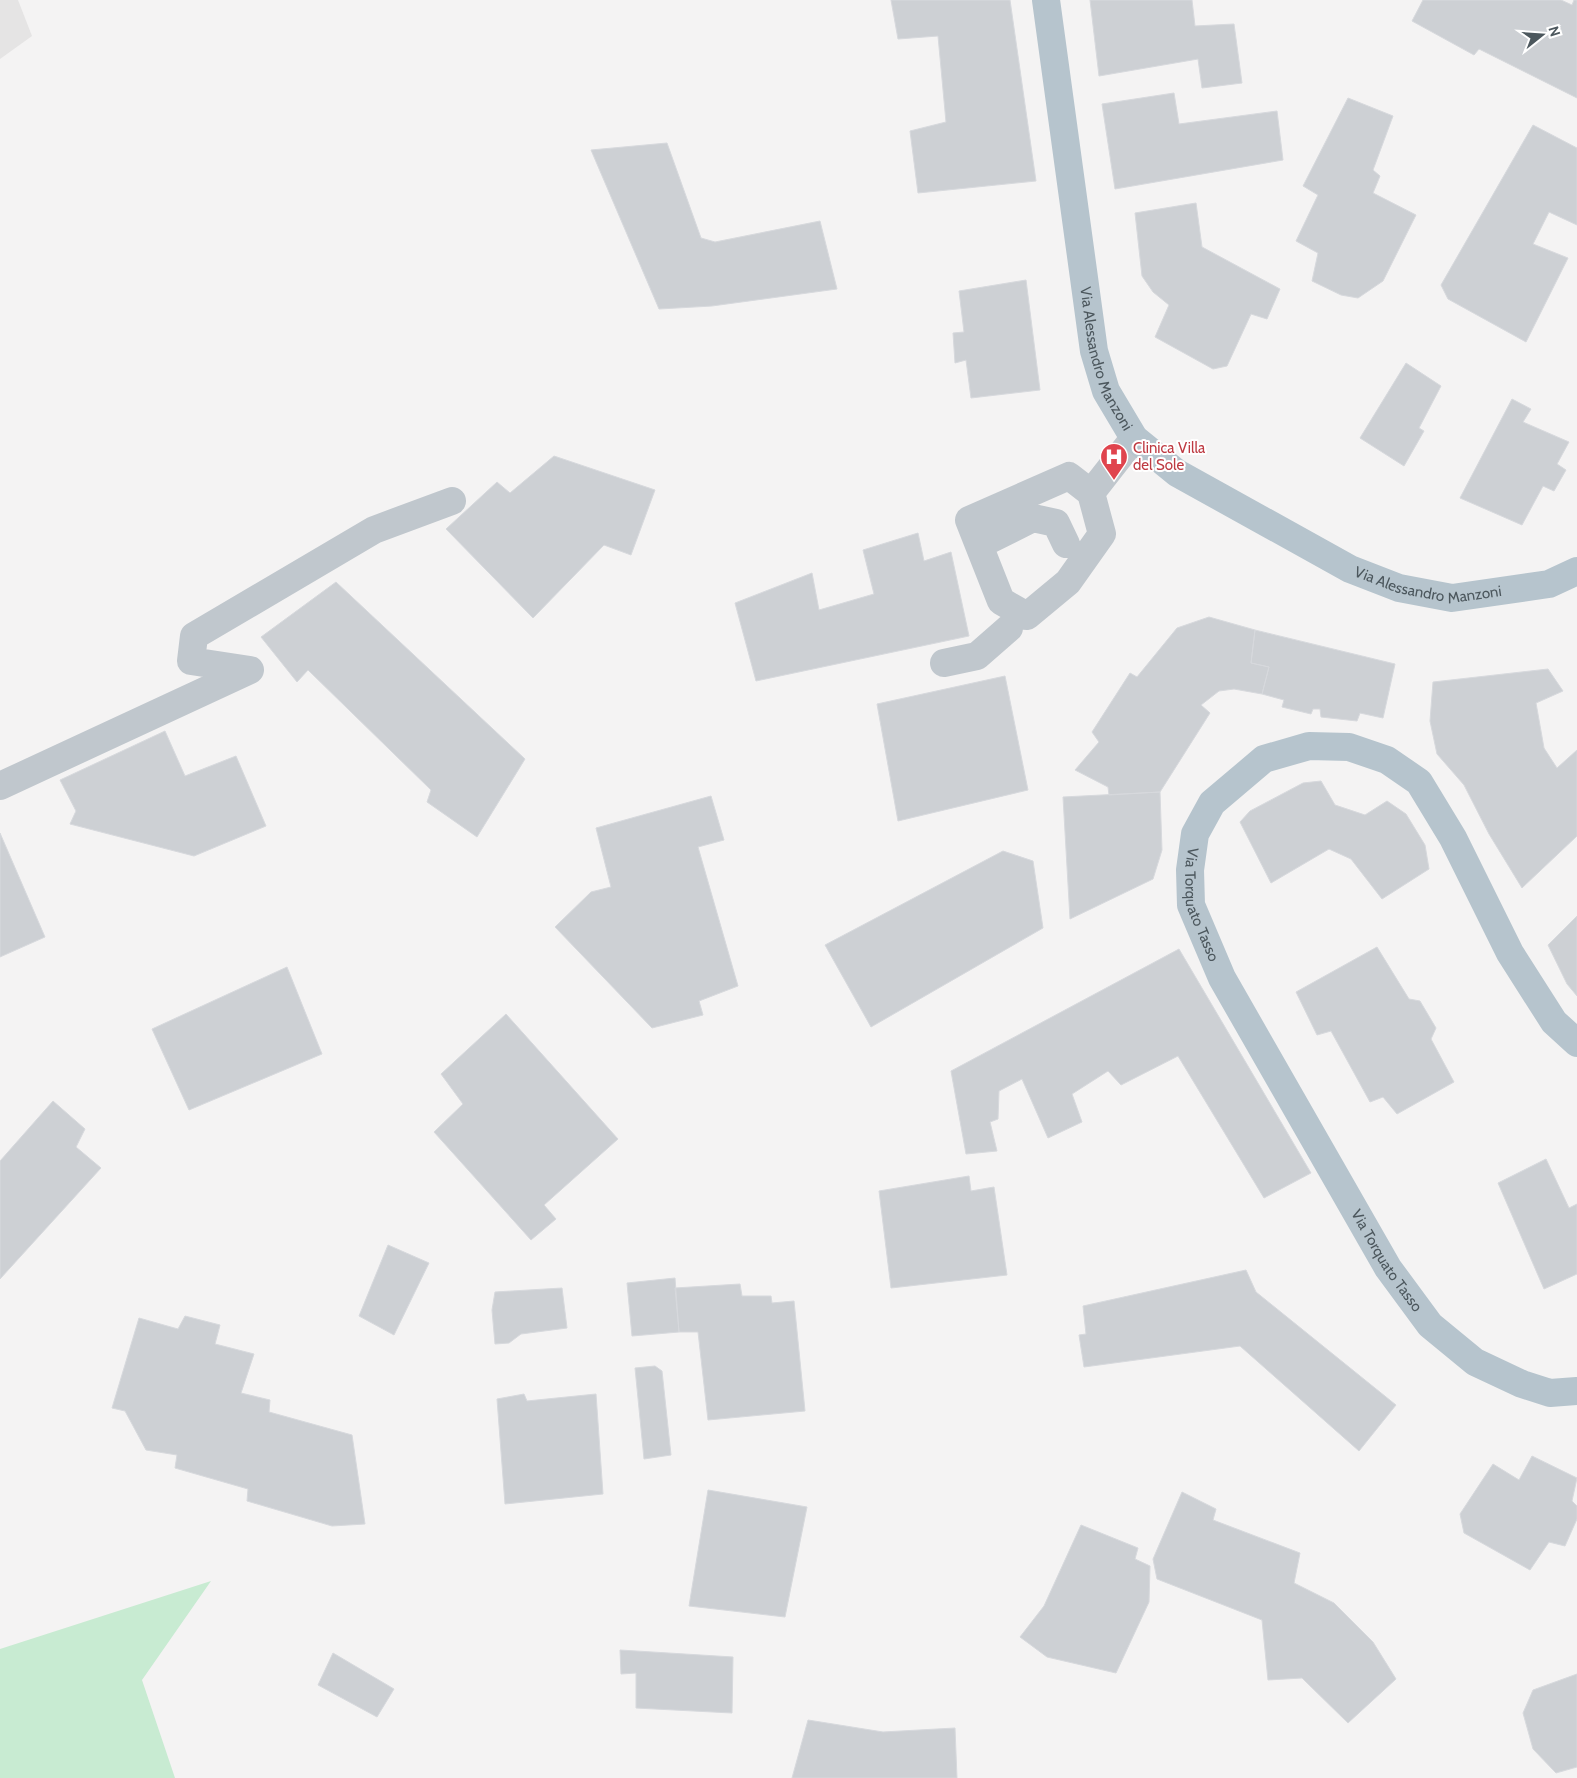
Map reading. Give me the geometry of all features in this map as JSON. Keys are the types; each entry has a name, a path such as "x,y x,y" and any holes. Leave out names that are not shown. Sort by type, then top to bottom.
{"main road":[{"name":"Via Alessandro Manzoni","path":"1046,0 1094,351 1106,391 1134,438 1177,473 1350,569 1399,588 1452,598 1549,584 1577,571"},
{"name":"Via Torquato Tasso","path":"1577,1042 1554,1022 1510,953 1454,838 1419,782 1387,760 1349,747 1309,746 1264,759 1212,803 1195,834 1190,870 1191,905 1222,978 1388,1268 1430,1324 1474,1362 1522,1384 1550,1392 1577,1391"}],"lane":[{"path":"1091,493 1134,438"},
{"path":"1069,476 1091,493 1102,534 1068,582 1026,616 1001,601 969,520 1069,476"},
{"path":"0,786 250,670 191,661 194,636 374,530 452,501"},
{"path":"979,545 1033,518 1056,523 1066,544"},
{"path":"944,663 977,656 1009,628"}],"shaded area":[{"path":"0,0 18,0 32,36 0,59"}],"green space":[{"path":"211,1581 142,1680 175,1778 0,1778 0,1649"}],"building":[{"path":"891,0 1010,0 1036,181 918,193 910,131 946,122 938,36 898,39"},
{"path":"1090,0 1192,0 1195,26 1234,24 1242,83 1202,88 1198,59 1099,76"},
{"path":"1423,0 1561,0 1572,5 1574,0 1577,0 1577,98 1479,49 1474,55 1412,21"},
{"path":"1174,93 1179,124 1277,111 1283,160 1115,189 1102,104"},
{"path":"1348,98 1393,116 1373,170 1380,176 1373,193 1416,215 1383,281 1358,298 1341,295 1312,281 1318,253 1296,241 1318,195 1303,186"},
{"path":"1533,125 1577,148 1577,225 1549,212 1533,244 1568,258 1526,342 1448,299 1441,285"},
{"path":"667,143 701,238 715,242 820,221 837,289 712,306 659,309 591,150"},
{"path":"1196,203 1202,247 1280,289 1267,319 1251,314 1227,366 1213,369 1155,337 1169,305 1153,292 1142,276 1135,213"},
{"path":"1026,280 1040,390 971,398 966,360 955,363 953,333 964,332 959,291"},
{"path":"1406,363 1441,386 1419,428 1424,431 1404,466 1360,438"},
{"path":"1512,399 1531,409 1523,422 1569,442 1557,464 1566,470 1554,491 1543,486 1522,525 1460,498"},
{"path":"554,456 655,490 631,555 604,545 533,618 446,529 497,482 510,493"},
{"path":"918,533 924,561 951,552 969,636 756,681 735,603 812,573 819,610 874,594 863,550"},
{"path":"336,582 525,759 477,837 427,802 431,790 308,670 297,682 261,637"},
{"path":"1209,617 1255,630 1251,663 1269,667 1262,694 1234,689 1219,691 1201,705 1210,713 1160,792 1109,795 1108,787 1075,770 1099,742 1092,732 1130,673 1137,677 1177,628"},
{"path":"1255,630 1395,664 1383,718 1360,713 1357,721 1321,717 1320,709 1313,709 1311,714 1282,707 1284,700 1262,694 1269,667 1251,663"},
{"path":"1548,669 1563,691 1536,703 1544,748 1557,768 1577,750 1577,836 1522,888 1489,834 1464,785 1437,754 1430,721 1433,682"},
{"path":"1005,676 1028,790 898,821 877,704"},
{"path":"165,731 185,776 236,756 266,826 194,856 70,824 76,811 60,780"},
{"path":"1321,781 1335,805 1365,815 1387,801 1406,814 1425,845 1429,869 1382,899 1351,859 1329,849 1271,883 1240,822 1250,811 1303,783"},
{"path":"1160,792 1162,850 1153,879 1070,919 1063,797"},
{"path":"711,796 724,840 698,847 738,986 699,1001 703,1015 652,1028 555,927 591,892 611,887 596,828"},
{"path":"0,833 45,937 0,957"},
{"path":"1003,851 1033,861 1043,928 871,1027 825,945"},
{"path":"1577,916 1577,996 1567,984 1548,945"},
{"path":"1377,947 1409,999 1420,1001 1436,1028 1431,1039 1454,1082 1397,1114 1383,1097 1370,1102 1331,1031 1317,1035 1296,992"},
{"path":"1179,949 1311,1173 1264,1198 1178,1056 1121,1085 1108,1071 1072,1094 1082,1122 1048,1138 1022,1079 999,1091 998,1119 990,1122 997,1151 966,1154 951,1071"},
{"path":"287,967 322,1054 189,1110 152,1029"},
{"path":"506,1014 618,1139 544,1205 556,1219 531,1240 434,1132 463,1104 441,1074"},
{"path":"53,1101 85,1129 76,1147 101,1168 0,1279 0,1161"},
{"path":"1546,1159 1569,1208 1577,1204 1577,1274 1544,1289 1498,1183"},
{"path":"969,1176 971,1191 994,1187 1007,1275 891,1288 879,1191"},
{"path":"388,1245 429,1263 394,1335 359,1316"},
{"path":"1246,1270 1256,1292 1396,1405 1359,1451 1240,1346 1084,1367 1079,1335 1086,1334 1083,1306"},
{"path":"675,1278 679,1332 632,1336 627,1283"},
{"path":"740,1284 742,1296 771,1296 772,1303 794,1301 805,1411 708,1420 698,1332 679,1332 675,1288"},
{"path":"562,1288 567,1328 521,1334 509,1343 495,1344 492,1310 495,1292"},
{"path":"185,1316 220,1325 215,1344 254,1354 241,1393 270,1400 269,1412 352,1435 365,1524 332,1526 247,1501 248,1489 175,1468 177,1455 146,1450 125,1411 112,1408 139,1318 178,1329"},
{"path":"655,1366 662,1371 671,1455 644,1459 635,1368"},
{"path":"524,1394 527,1401 596,1394 603,1494 505,1504 497,1399"},
{"path":"1532,1456 1577,1478 1572,1501 1577,1506 1577,1519 1565,1546 1549,1542 1530,1570 1464,1533 1460,1514 1493,1464 1519,1480"},
{"path":"708,1490 807,1507 785,1617 689,1606"},
{"path":"1182,1492 1216,1509 1213,1520 1300,1553 1294,1583 1334,1603 1373,1642 1396,1679 1348,1723 1302,1678 1268,1680 1262,1620 1157,1579 1153,1559"},
{"path":"1081,1525 1138,1548 1135,1559 1150,1566 1149,1602 1116,1673 1047,1657 1020,1637 1044,1606"},
{"path":"620,1650 733,1657 732,1713 636,1708 636,1673 621,1674"},
{"path":"333,1653 394,1689 377,1717 318,1685"},
{"path":"1577,1674 1577,1767 1556,1773 1533,1749 1523,1713 1533,1690"},
{"path":"808,1720 883,1732 955,1728 957,1778 792,1778"}],"place":[{"name":"Clinica Villa del Sole","path":"1114,481"}]}
